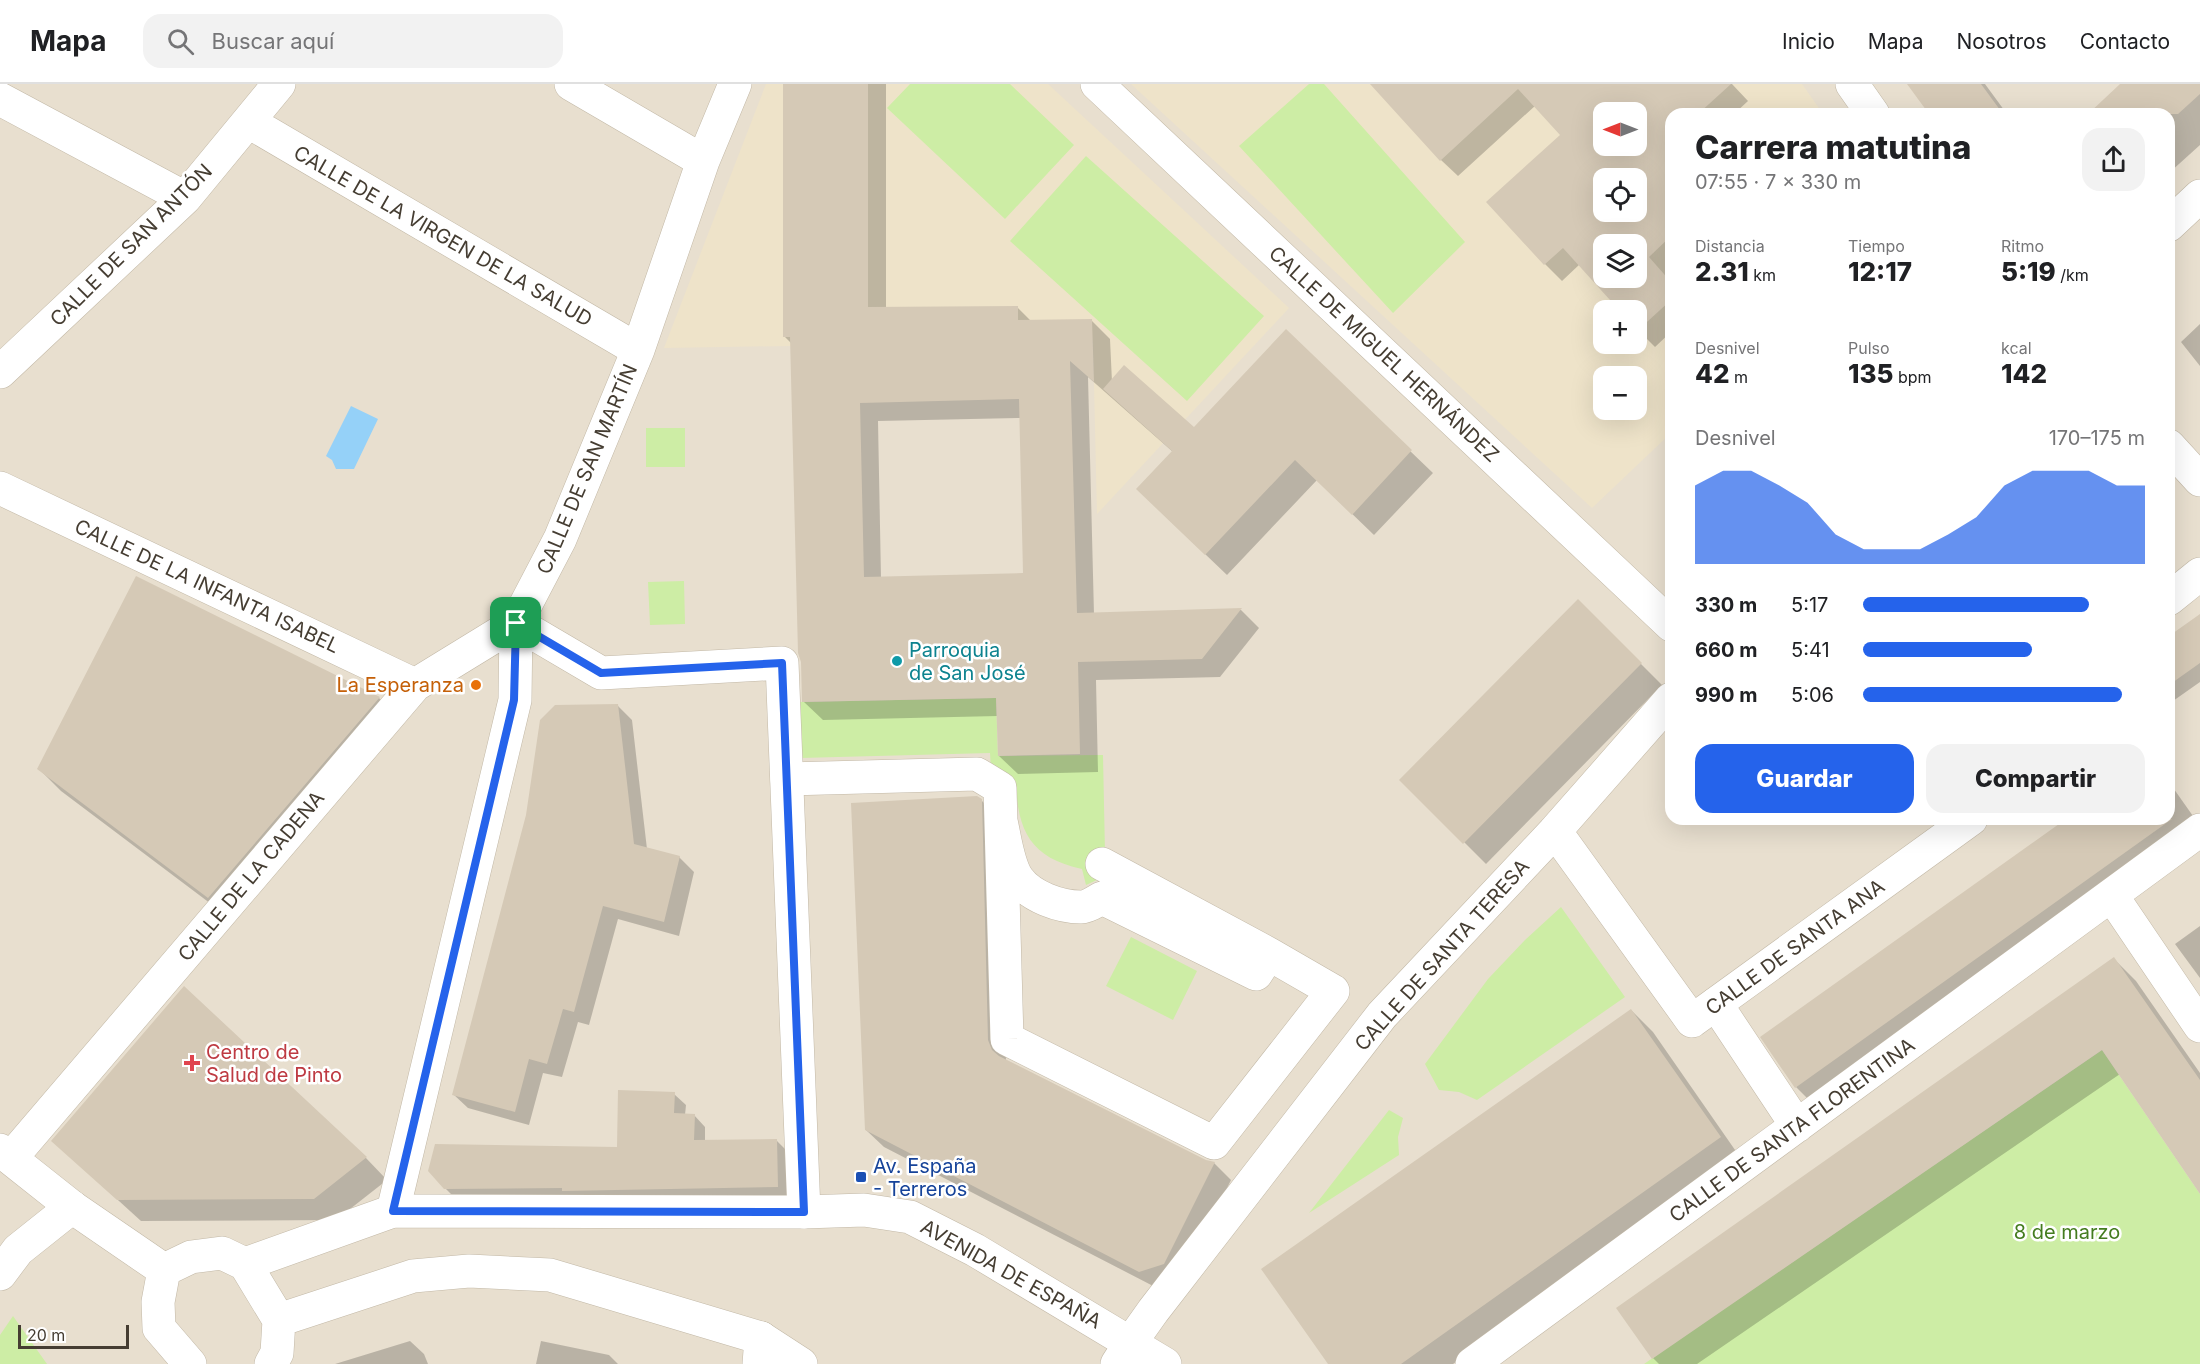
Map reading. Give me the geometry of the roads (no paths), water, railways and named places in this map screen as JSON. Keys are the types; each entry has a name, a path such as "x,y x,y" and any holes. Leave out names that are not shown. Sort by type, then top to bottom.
{"street":[{"name":"CALLE DE SAN ANTÓN","path":"0,372 185,198 279,84"},
{"path":"571,84 703,161"},
{"name":"CALLE DE SAN MARTÍN","path":"393,1211 514,700 516,623 560,539 638,350 703,161 735,84"},
{"name":"CALLE DE MIGUEL HERNÁNDEZ","path":"1097,84 1665,618"},
{"path":"1852,84 1869,108"},
{"path":"0,99 185,198"},
{"name":"CALLE DE LA VIRGEN DE LA SALUD","path":"249,122 638,350"},
{"path":"2175,219 2200,196"},
{"path":"2175,453 2200,480"},
{"name":"CALLE DE LA INFANTA ISABEL","path":"0,488 415,685"},
{"path":"2175,594 2200,574"},
{"path":"516,623 601,673 782,663 804,1212"},
{"name":"CALLE DE LA CADENA","path":"5,1154 415,685 516,623"},
{"name":"CALLE DE SANTA TERESA","path":"1124,1353 1382,1015 1556,831 1665,706"},
{"path":"787,779 984,769 1000,788 1007,1039 1214,1143 1334,991 1102,864"},
{"path":"1001,821 1008,854 1018,879 1039,897 1083,907 1102,898 1256,975 1269,954"},
{"name":"CALLE DE SANTA ANA","path":"1556,831 1692,1021 1963,825"},
{"name":"CALLE DE SANTA FLORENTINA","path":"1472,1364 2200,830"},
{"path":"2112,896 2200,1026"},
{"path":"1716,1004 1797,1126"},
{"path":"5,1154 72,1208 164,1270"},
{"path":"0,1274 18,1250 72,1208"},
{"name":"AVENIDA DE ESPAÑA","path":"245,1264 393,1211 804,1212 864,1210 910,1217 975,1250 1124,1353 1165,1364"},
{"path":"164,1270 191,1257 222,1253 245,1264 279,1320 277,1353 271,1364"},
{"path":"164,1270 158,1302 159,1328 190,1364"},
{"path":"279,1320 413,1276 469,1271 550,1275 801,1364"}],"water":[{"path":"351,406 378,419 354,469 336,469 332,460 326,456"}],"place":[{"name":"Parroquia de San José","path":"897,661"},
{"name":"La Esperanza","path":"476,685"},
{"name":"Centro de Salud de Pinto","path":"192,1063"},
{"name":"Av. España - Terreros","path":"861,1177"}],"park label":[{"name":"8 de marzo","path":"2067,1232"}]}
